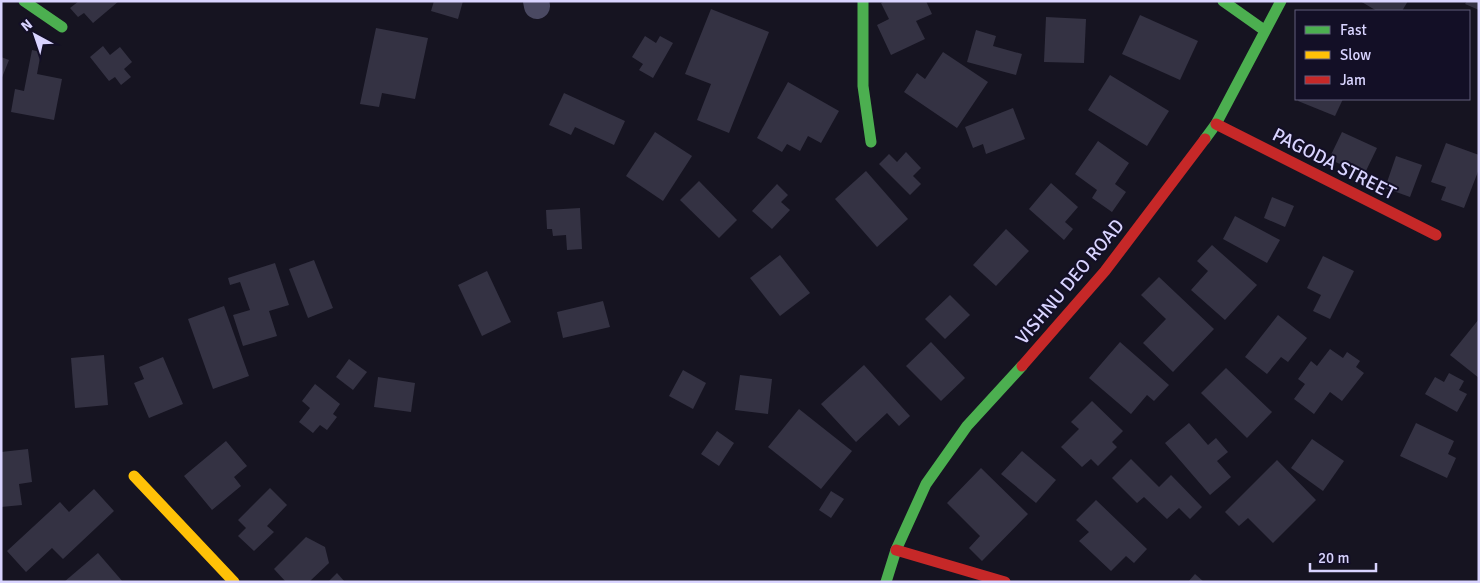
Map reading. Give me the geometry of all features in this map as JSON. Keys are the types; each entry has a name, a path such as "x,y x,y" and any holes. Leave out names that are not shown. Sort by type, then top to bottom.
{"street":[{"path":"24,1 62,27"},
{"path":"863,1 863,86 871,142"},
{"path":"1223,1 1264,30"},
{"name":"VISHNU DEO ROAD","path":"886,582 896,550 926,484 967,426 1105,271 1216,124 1281,1"},
{"name":"PAGODA STREET","path":"1216,124 1436,235"},
{"path":"134,476 234,582"},
{"path":"896,550 1005,582"}],"building":[{"path":"79,1 119,1 93,23 84,13 78,17 70,8"},
{"path":"434,1 463,1 458,19 431,11"},
{"path":"885,1 926,1 932,14 916,21 925,39 891,55 877,25 889,19 881,3"},
{"path":"1360,1 1408,1 1403,10 1375,10"},
{"path":"1467,1 1479,1 1479,10 1465,4"},
{"path":"711,9 769,32 729,133 697,120 711,84 685,74"},
{"path":"1140,15 1198,41 1180,80 1122,54"},
{"path":"1046,17 1086,19 1084,63 1044,62"},
{"path":"376,28 428,38 415,99 382,93 379,107 360,104"},
{"path":"976,30 996,36 993,46 1022,54 1016,75 967,62"},
{"path":"645,36 656,43 660,36 673,43 653,78 639,70 643,64 632,57"},
{"path":"103,46 110,55 120,47 132,62 124,69 131,77 121,85 115,77 109,81 90,57"},
{"path":"32,50 41,52 37,74 62,79 54,120 11,112 15,89 24,91"},
{"path":"943,52 988,82 957,128 904,92 917,73 925,79"},
{"path":"1,57 9,60 1,80"},
{"path":"1110,75 1169,111 1147,146 1088,110"},
{"path":"788,82 839,111 821,143 808,136 800,151 787,144 782,152 757,138"},
{"path":"564,93 625,121 614,145 575,127 571,135 549,125"},
{"path":"1298,100 1343,100 1335,116"},
{"path":"1013,108 1025,139 986,154 983,144 973,148 965,127"},
{"path":"655,132 692,156 663,201 626,176"},
{"path":"1342,132 1377,148 1364,175 1329,159"},
{"path":"1098,141 1129,163 1115,184 1126,192 1112,212 1092,198 1097,190 1075,174"},
{"path":"1446,143 1479,155 1479,169 1464,208 1441,200 1446,187 1431,182"},
{"path":"906,152 921,168 913,176 921,184 910,195 879,164 889,154 897,162"},
{"path":"1396,156 1422,165 1410,197 1385,188"},
{"path":"866,171 908,219 877,247 835,199"},
{"path":"699,181 737,220 719,238 680,200"},
{"path":"1051,183 1078,207 1065,222 1073,229 1064,240 1029,209"},
{"path":"777,184 788,195 781,202 790,210 772,229 752,211"},
{"path":"1272,197 1294,206 1285,227 1264,218"},
{"path":"580,208 582,249 567,250 566,235 553,236 552,229 547,229 546,210"},
{"path":"1235,216 1280,240 1267,263 1223,239"},
{"path":"1006,229 1029,251 996,286 973,265"},
{"path":"1212,245 1257,285 1225,320 1191,290 1208,271 1197,261"},
{"path":"780,255 810,293 780,316 750,278"},
{"path":"1323,256 1354,271 1330,319 1313,311 1321,295 1307,288"},
{"path":"314,260 333,308 308,318 289,269"},
{"path":"275,263 289,305 269,311 277,336 243,346 233,315 250,310 240,282 230,285 228,278"},
{"path":"487,271 511,322 482,336 458,285"},
{"path":"1159,277 1214,329 1173,372 1143,343 1166,319 1141,295"},
{"path":"950,295 970,315 945,339 925,319"},
{"path":"603,301 610,327 563,338 557,312"},
{"path":"224,306 249,376 213,389 188,319"},
{"path":"1278,315 1307,338 1288,362 1281,357 1267,374 1245,357"},
{"path":"1479,319 1479,378 1450,355"},
{"path":"931,342 965,378 941,401 906,366"},
{"path":"1120,342 1169,385 1154,401 1147,395 1131,414 1089,378"},
{"path":"1330,349 1343,358 1347,352 1360,361 1356,367 1364,373 1342,401 1330,392 1314,414 1294,399 1305,384 1298,379 1311,361 1317,366"},
{"path":"104,355 108,405 75,408 71,358"},
{"path":"163,357 183,404 149,418 134,383 144,379 139,367"},
{"path":"349,359 367,372 353,390 336,377"},
{"path":"864,365 910,416 899,426 887,413 856,442 821,404"},
{"path":"1226,368 1272,412 1247,438 1201,393"},
{"path":"683,370 706,383 693,409 669,396"},
{"path":"1449,373 1464,381 1459,390 1467,394 1457,412 1425,394 1435,377 1444,382"},
{"path":"740,375 772,379 768,414 735,410"},
{"path":"378,377 415,383 411,412 374,407"},
{"path":"315,384 340,404 333,414 337,417 327,430 320,425 313,433 299,422 310,408 302,401"},
{"path":"1092,401 1123,431 1112,442 1117,447 1098,466 1091,459 1082,467 1061,447 1079,429 1071,422"},
{"path":"799,409 852,451 821,489 768,447"},
{"path":"1189,423 1208,445 1216,438 1228,452 1217,461 1231,477 1210,495 1165,443"},
{"path":"1416,423 1454,441 1448,454 1456,458 1447,478 1400,456"},
{"path":"717,431 734,443 719,466 701,454"},
{"path":"1312,439 1344,461 1323,491 1291,468"},
{"path":"226,441 247,466 234,477 241,486 212,510 184,476"},
{"path":"28,449 32,482 19,484 22,505 1,507 1,452"},
{"path":"1022,451 1056,480 1036,503 1001,474"},
{"path":"1131,459 1159,487 1171,475 1202,507 1190,519 1179,508 1167,519 1144,497 1137,503 1112,478"},
{"path":"1277,460 1316,500 1273,543 1248,518 1239,526 1225,512"},
{"path":"981,468 1028,514 982,561 969,548 980,536 947,503"},
{"path":"270,488 287,505 267,526 274,532 254,551 238,536 246,528 238,520"},
{"path":"94,489 114,511 63,559 52,548 26,572 7,551 60,502 69,512"},
{"path":"831,491 844,499 831,518 819,510"},
{"path":"1096,500 1147,549 1134,563 1126,556 1111,571 1079,541 1089,532 1076,520"},
{"path":"306,537 325,547 329,563 309,582 286,582 274,569"},
{"path":"98,553 123,582 64,582"},
{"path":"337,573 345,582 328,582"},
{"path":"1195,574 1204,582 1188,582"}],"traffic: fast":[{"path":"24,1 62,27"},
{"path":"863,1 863,86 871,142"},
{"path":"1223,1 1264,30"},
{"path":"1205,139 1216,124 1281,1"},
{"path":"886,582 896,550 926,484 967,426 1022,366"}],"traffic: slow":[{"path":"134,476 234,582"}],"traffic: jam":[{"path":"1216,124 1436,235"},
{"path":"1022,366 1105,271 1205,139"},
{"path":"896,550 1005,582"}]}
